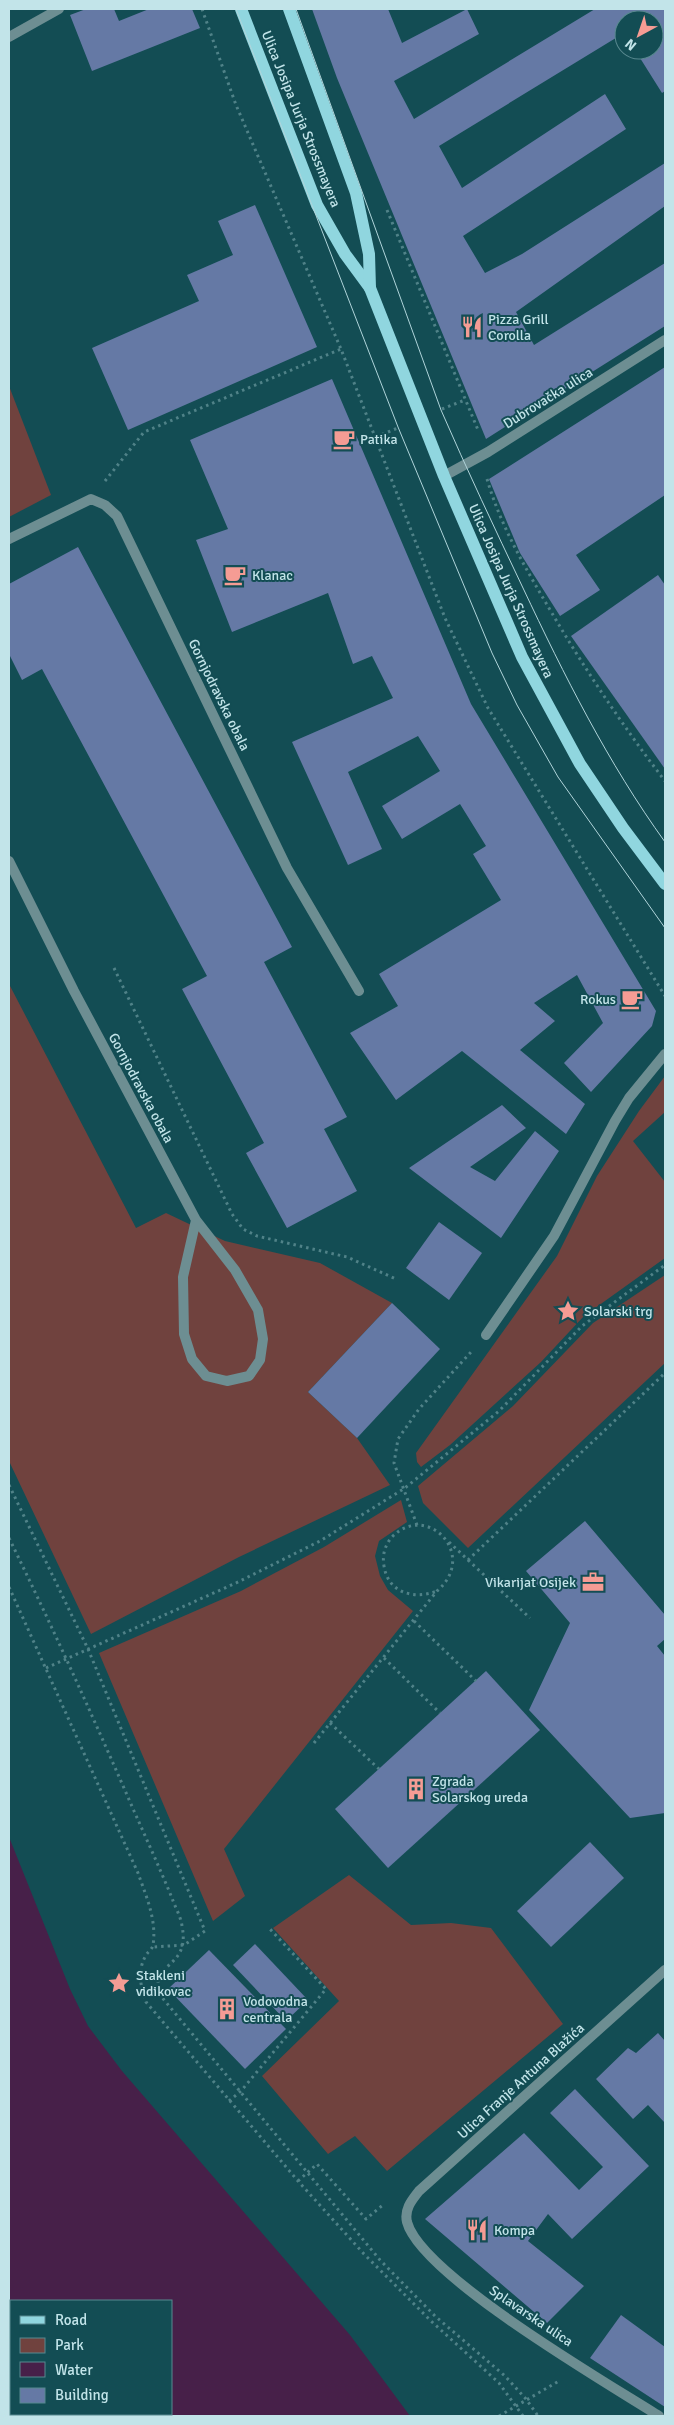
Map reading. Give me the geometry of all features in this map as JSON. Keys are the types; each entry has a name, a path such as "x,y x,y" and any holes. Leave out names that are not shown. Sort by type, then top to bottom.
{"main road":[{"name":"Ulica Josipa Jurja Strossmayera","path":"241,9 317,205 340,246 370,288 444,476 522,657 550,712 580,764 623,828 665,884"},
{"name":"Ulica Josipa Jurja Strossmayera","path":"289,9 356,193 369,254 370,288"}],"street":[{"path":"9,37 59,9"},
{"name":"Dubrovačka ulica","path":"444,476 488,452 665,340"},
{"path":"9,539 91,499"},
{"name":"Gornjodravska obala","path":"91,499 105,505 117,516 287,868 360,991"},
{"name":"Gornjodravska obala","path":"9,861 74,991 196,1220 235,1270 258,1310 263,1339 260,1360 249,1376 227,1381 206,1376 192,1358 184,1334 183,1277 196,1220"},
{"path":"486,1335 554,1236 614,1121 629,1098 665,1054"},
{"name":"Ulica Franje Antuna Blažića","path":"407,2220 407,2210 420,2191 665,1970"},
{"name":"Splavarska ulica","path":"407,2220 411,2232 423,2248 468,2289 659,2416"}],"path":[{"path":"202,9 236,105 341,349 445,618 488,708 665,996"},
{"path":"386,208 488,452 486,474 488,482 515,550 574,651 641,750 665,781"},
{"path":"91,499 144,432 341,349"},
{"path":"114,968 232,1214 243,1229 257,1236 297,1247 347,1256 396,1280"},
{"path":"46,1668 236,1583 320,1541 404,1488 499,1411 582,1326 665,1265"},
{"path":"417,1525 394,1463 398,1439 419,1409 486,1335"},
{"path":"468,1560 665,1373"},
{"path":"9,1485 88,1649 205,1931 184,1945 153,1947"},
{"path":"437,1591 416,1596 406,1594 389,1581 385,1571 384,1550 397,1532 417,1525 438,1531 530,1618"},
{"path":"9,1538 67,1659 165,1881 182,1926 184,1945 180,1955 160,1973 156,1985 160,1995 380,2260 435,2316 505,2376 526,2399 538,2416"},
{"path":"314,1743 437,1591 446,1583 454,1561 452,1550 446,1539"},
{"path":"9,1587 138,1873 150,1908 154,1930 153,1947 145,1957 141,1968 140,1986 146,2002 298,2181 396,2288 499,2383 523,2416"},
{"path":"414,1621 476,1681"},
{"path":"384,1658 440,1714"},
{"path":"330,1723 379,1769"},
{"path":"230,2101 241,2091 326,1989 269,1928"},
{"path":"298,2181 317,2164 366,2219 386,2202 407,2220"},
{"path":"499,2416 558,2382"}],"green space":[{"path":"9,386 51,495 9,517"},
{"path":"9,984 136,1228 166,1213 225,1241 320,1263 392,1303 308,1392 357,1438 390,1485 239,1557 91,1634 9,1461"},
{"path":"665,1076 665,1112 633,1141 665,1182 665,1258 584,1316 541,1362 450,1445 421,1467 417,1462 416,1453 557,1256 597,1176 639,1111"},
{"path":"665,1275 665,1363 468,1548 423,1503 418,1486 513,1406 593,1323"},
{"path":"401,1500 407,1522 379,1541 375,1556 380,1576 388,1590 413,1611 224,1849 245,1896 213,1921 99,1653 241,1591 324,1547"},
{"path":"349,1875 411,1925 451,1923 491,1928 563,2024 387,2171 355,2136 328,2154 262,2076 339,2001 273,1928"}],"water":[{"path":"9,1837 70,1989 88,2026 122,2071 350,2335 410,2416 9,2416"}],"building":[{"path":"86,9 114,9 119,21 149,9 192,9 200,28 92,71 70,15"},
{"path":"312,9 388,9 402,43 467,9 479,34 394,81 414,119 595,9 665,9 665,91 662,93 641,60 664,60 664,10 614,10 614,39 439,146 462,188 605,94 626,129 463,236 485,273 522,254 665,163 665,206 516,312 534,345 665,263 665,326 486,439 337,78"},
{"path":"255,205 317,347 128,430 92,348 199,301 187,275 233,255 218,221"},
{"path":"665,367 665,495 576,555 600,590 560,616 520,553 489,479"},
{"path":"332,379 471,704 656,1011 652,1026 591,1092 564,1063 603,1023 577,975 534,1003 555,1021 520,1050 585,1104 566,1134 462,1051 396,1100 350,1033 398,1006 379,974 501,900 473,854 486,846 460,804 402,839 382,806 440,771 418,736 348,772 382,849 348,865 292,742 393,698 372,656 353,664 328,593 232,632 196,540 228,529 190,440"},
{"path":"78,547 292,947 264,962 347,1117 324,1129 357,1191 287,1228 246,1153 264,1143 182,989 207,976 42,669 22,680 9,654 9,584"},
{"path":"658,575 665,585 665,769 571,636"},
{"path":"502,1105 526,1128 470,1167 495,1181 535,1131 559,1151 501,1238 409,1168"},
{"path":"439,1222 482,1253 449,1300 406,1268"},
{"path":"392,1303 440,1349 357,1438 308,1392"},
{"name":"Vikarijat Osijek","path":"585,1521 665,1615 665,1639 657,1646 665,1656 665,1813 630,1818 529,1710 570,1623 526,1571"},
{"name":"Zgrada Solarskog ureda","path":"486,1671 540,1730 388,1868 335,1809"},
{"path":"590,1842 624,1878 551,1947 517,1911"},
{"path":"255,1944 308,2000 286,2021 233,1965"},
{"name":"Vodovodna centrala","path":"209,1950 286,2029 245,2069 168,1989"},
{"path":"658,2033 665,2041 665,2123 648,2105 633,2119 596,2079 628,2048 636,2053"},
{"path":"575,2089 649,2166 572,2239 548,2214 528,2241 584,2286 547,2323 425,2219 524,2133 579,2190 603,2167 550,2113"},
{"path":"621,2315 665,2347 665,2407 590,2358"}],"tram line":[{"path":"236,9 398,427 492,653 517,705 558,777 665,928"},
{"path":"296,9 441,410 481,499 571,686 606,750 665,842"}],"place":[{"name":"Pizza Grill Corolla","path":"472,327"},
{"name":"Patika","path":"344,439"},
{"name":"Klanac","path":"235,575"},
{"name":"Rokus","path":"632,999"},
{"name":"Solarski trg","path":"568,1311"},
{"name":"Vikarijat Osijek","path":"593,1582"},
{"name":"Zgrada Solarskog ureda","path":"416,1789"},
{"name":"Stakleni vidikovac","path":"119,1983"},
{"name":"Vodovodna centrala","path":"227,2009"},
{"name":"Kompa","path":"477,2230"}]}
